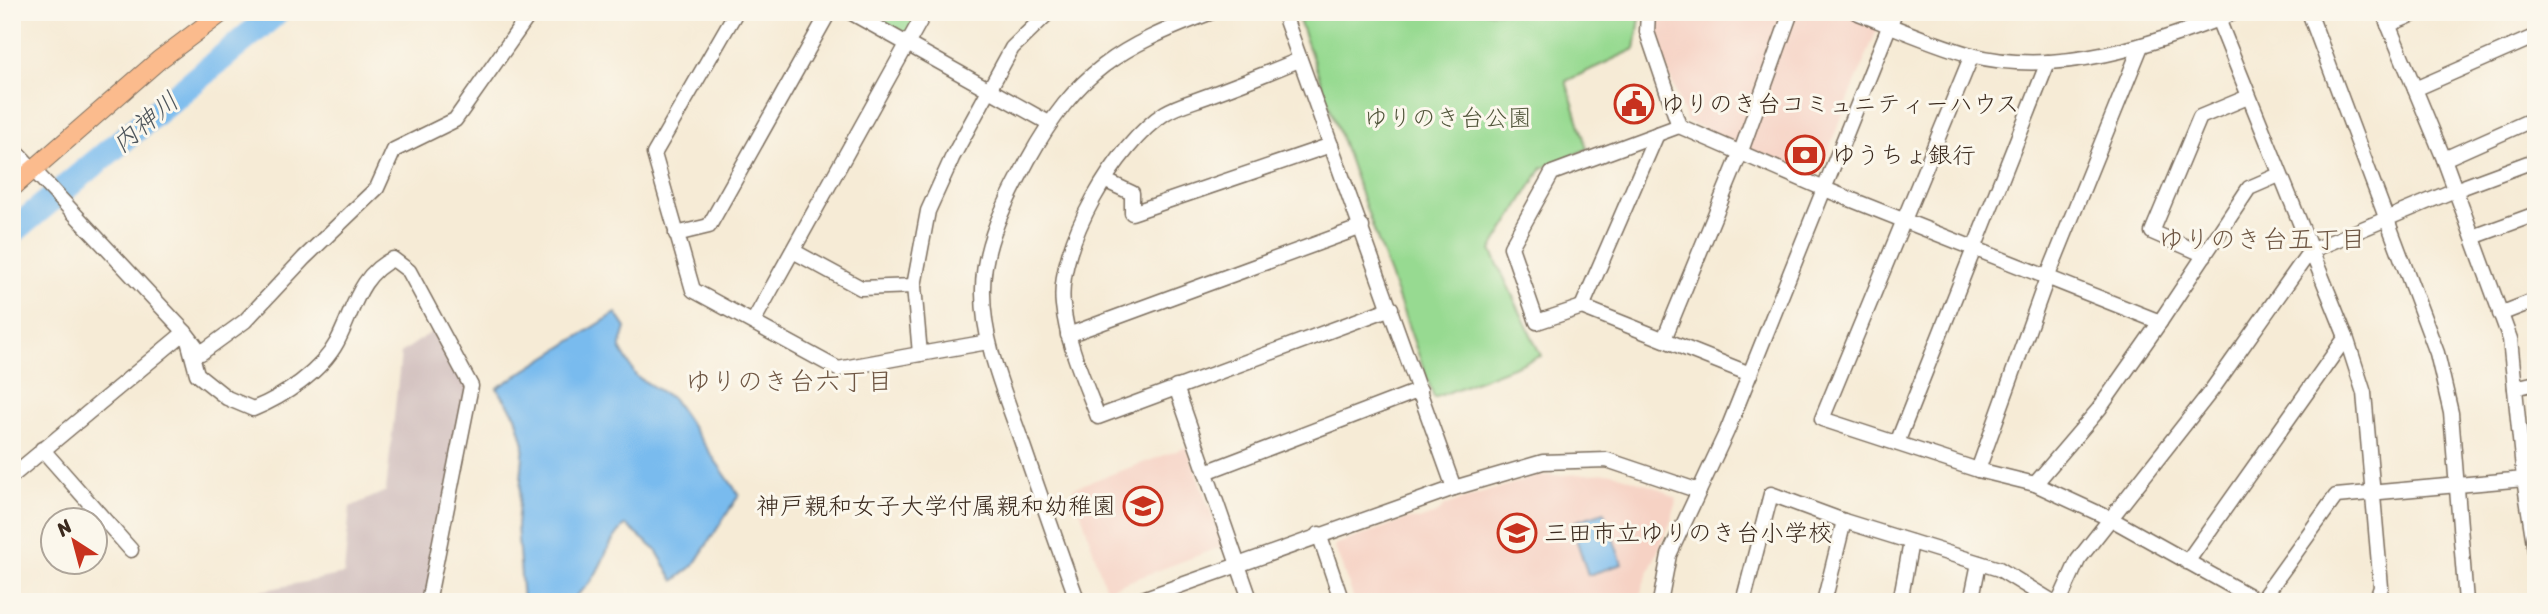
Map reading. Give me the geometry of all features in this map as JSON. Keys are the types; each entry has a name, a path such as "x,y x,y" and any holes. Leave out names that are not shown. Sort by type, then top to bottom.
{"main road":[{"path":"12,188 37,172 159,60 223,12"}],"street":[{"path":"12,146 185,332 201,353 245,321 303,258 377,187 394,149 455,120 531,12"},
{"path":"736,12 654,154 693,290 838,369 988,342"},
{"path":"676,234 709,226 829,12"},
{"path":"850,12 1049,123"},
{"path":"753,322 925,12"},
{"path":"1078,602 988,342 983,288 987,258 1006,202 1049,123 1079,85 1115,55 1154,33 1212,12"},
{"path":"1283,12 1454,488"},
{"path":"1648,12 1647,32 1679,126"},
{"path":"1664,339 1740,154 1791,12"},
{"path":"1856,12 1892,19 1972,55 2048,62 2141,47 2236,12"},
{"path":"2309,12 2437,353 2451,413 2466,602"},
{"path":"2418,12 2386,19 2444,159 2510,339 2524,479 2536,557"},
{"path":"920,354 914,286 928,211 952,158 1012,48 1050,13"},
{"path":"1660,602 1669,555 1750,374 1822,188 1892,19"},
{"path":"2218,19 2346,337 2364,393 2381,587 2376,602"},
{"path":"2415,89 2536,36"},
{"path":"1978,470 2047,278 2141,47"},
{"path":"1972,55 1822,419 1978,470 2035,484 2113,520 2260,602 2336,496 2524,479"},
{"path":"1299,60 1168,111 1139,134 1120,155 1082,223 1066,264 1062,302 1068,335 1098,416 1391,308"},
{"path":"1897,443 2048,62"},
{"path":"2205,255 2152,232 2200,117 2248,97"},
{"path":"2444,159 2536,117"},
{"path":"1750,374 1582,307 1537,322 1511,247 1552,173 1679,126 1822,188 2160,322"},
{"path":"1582,307 1657,134"},
{"path":"1106,181 1132,193 1132,213 1331,145"},
{"path":"2059,602 2078,561 2113,520 2211,391 2310,251 2455,190 2536,160"},
{"path":"2035,484 2099,409 2249,188 2279,175"},
{"path":"2473,237 2536,214"},
{"path":"1068,335 1362,227"},
{"path":"793,251 861,288 914,286"},
{"path":"185,332 197,373 227,398 253,409 268,403 321,365 336,344 366,279 382,264 393,259 409,271 471,386 428,602"},
{"path":"2500,314 2536,300"},
{"path":"12,476 185,332"},
{"path":"2187,562 2346,337"},
{"path":"2515,388 2536,383"},
{"path":"1177,387 1251,602"},
{"path":"1206,472 1420,390"},
{"path":"42,449 131,550"},
{"path":"1134,602 1162,597 1238,563 1319,534 1454,488 1543,462 1579,459 1630,466 1699,491"},
{"path":"1742,602 1772,494 1844,522 1999,569 2053,602"},
{"path":"1824,602 1844,522"},
{"path":"1319,534 1342,602"},
{"path":"1900,602 1912,542"},
{"path":"1971,602 1979,563"}],"shaded area":[{"path":"1656,12 1884,12 1817,178 1686,121 1655,36"},
{"path":"440,326 471,386 428,602 245,602 251,593 344,574 350,507 386,491 401,353"},
{"name":"神戸親和女子大学付属親和幼稚園","path":"1187,447 1223,546 1106,590 1073,488"},
{"name":"三田市立ゆりのき台小学校","path":"1613,473 1660,489 1677,499 1671,521 1642,587 1641,602 1355,602 1334,545 1408,519 1419,520 1438,513 1443,507 1454,502 1537,476"}],"green space":[{"path":"850,12 925,12 906,44"},
{"name":"ゆりのき台公園","path":"1296,12 1641,12 1635,49 1566,81 1587,149 1542,168 1491,250 1541,356 1434,398"}],"water":[{"path":"616,313 626,328 620,348 636,376 673,399 739,495 693,566 674,581 656,550 626,525 611,543 592,580 570,602 523,602 517,526 524,444 516,416 497,388"},
{"path":"1604,512 1622,564 1588,575 1571,523"}],"waterway":[{"name":"内神川","path":"12,232 277,12"}],"place":[{"name":"ゆりのき台コミュニティーハウス","path":"1634,104"},
{"name":"ゆうちょ銀行","path":"1805,155"},
{"name":"神戸親和女子大学付属親和幼稚園","path":"1143,506"},
{"name":"三田市立ゆりのき台小学校","path":"1517,533"}],"district":[{"name":"ゆりのき台五丁目","path":"2262,239"},
{"name":"ゆりのき台六丁目","path":"789,381"}]}
